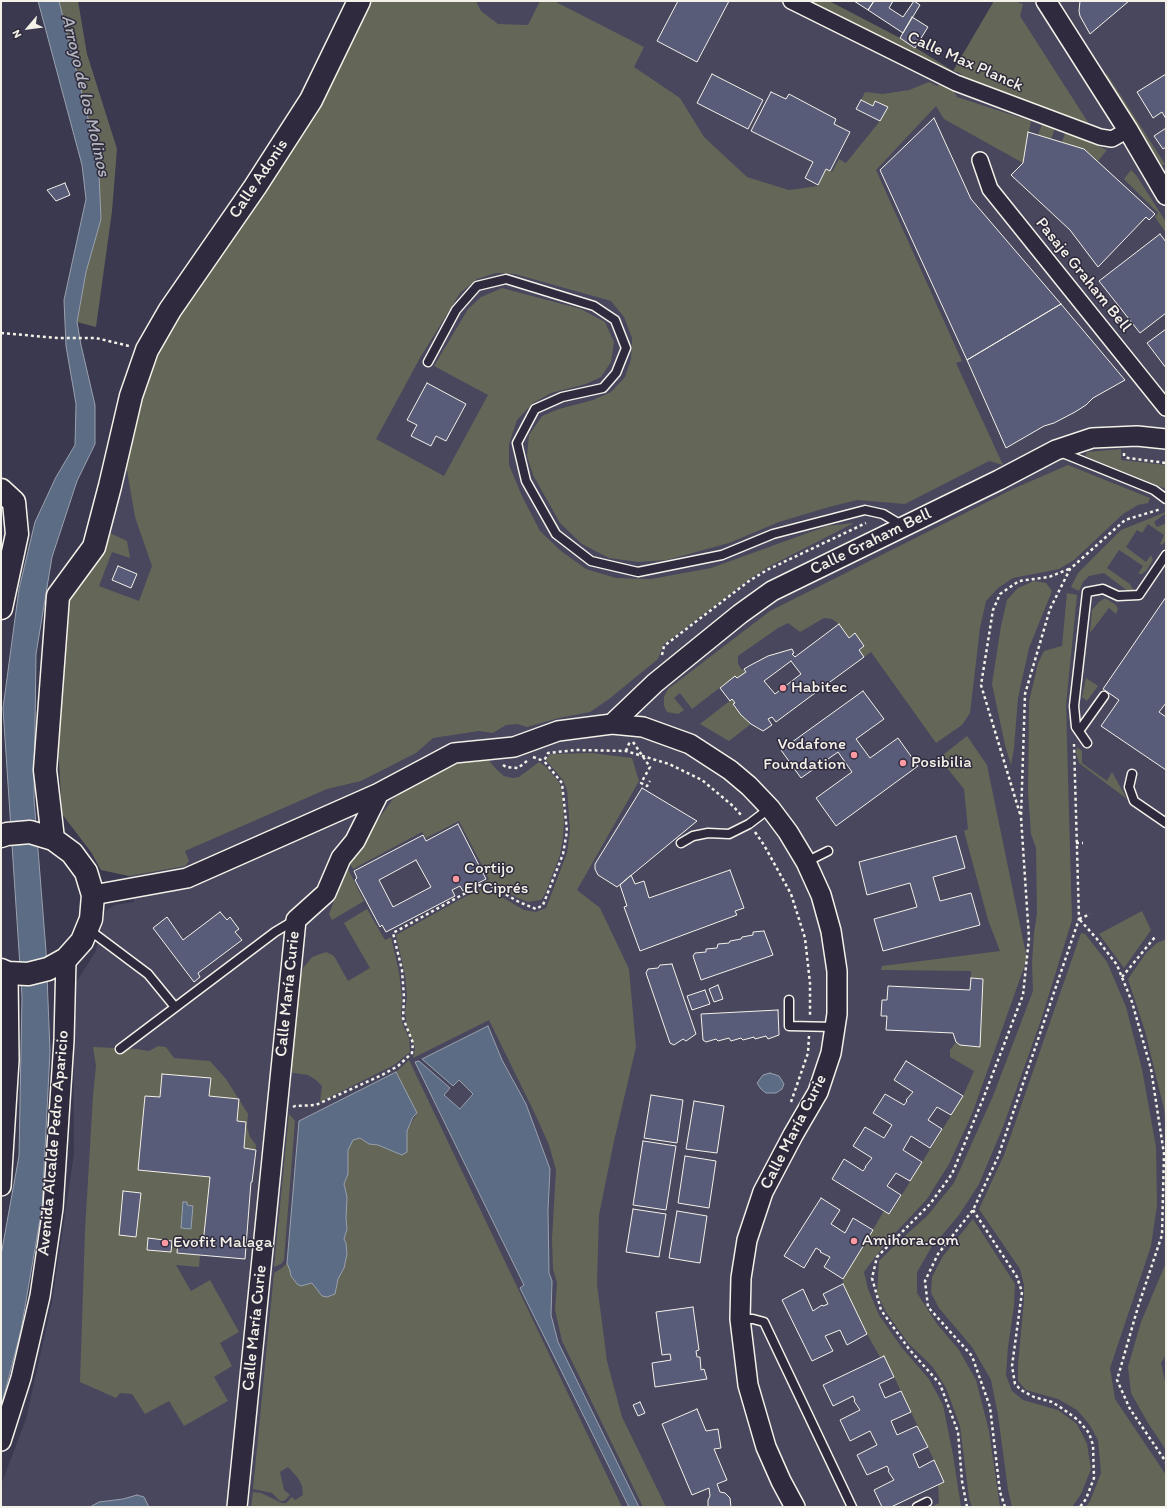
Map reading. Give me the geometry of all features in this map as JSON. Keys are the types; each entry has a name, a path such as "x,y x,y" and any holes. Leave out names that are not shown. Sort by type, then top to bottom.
{"main road":[{"name":"Calle Adonis","path":"147,350 170,310 255,187 311,100 359,1"},
{"path":"53,839 45,770 58,596 94,547 131,396 147,350"},
{"path":"1,490 14,502 17,534 1,608"},
{"path":"1,836 30,832 53,839 72,853 86,872 93,895 91,919 82,941 66,959 48,969 28,974 4,971"}],"street":[{"name":"Calle Max Planck","path":"791,1 956,83 1100,137 1112,139 1128,130"},
{"path":"1046,1 1128,130 1166,195"},
{"name":"Pasaje Graham Bell","path":"980,160 990,189 1166,408"},
{"name":"Calle Graham Bell","path":"612,724 655,683 740,614 772,591 999,480 1056,450 1092,438 1137,436 1166,439"},
{"name":"Calle María Curie","path":"236,1507 296,920 326,893 342,858 355,840 379,794 454,753 514,747 558,731 612,724 646,728 690,744 730,770 749,786 770,808 788,832 806,862 821,895 831,931 837,971 837,1014 831,1053 818,1092 763,1192 747,1240 741,1278 740,1319 748,1385 766,1447 781,1481 795,1507"},
{"path":"93,895 187,878 379,794"},
{"name":"Avenida Alcalde Pedro Aparicio","path":"1,1441 21,1378 40,1296 53,1208 64,1040 66,959"},
{"path":"1,1186 9,1060 4,971"}],"lane":[{"path":"428,362 456,310 477,286 506,279 594,306 615,320 626,348 616,373 603,388 562,397 535,409 518,443 526,481 556,534 591,561 638,572 722,556 773,534 865,510 883,514 903,527"},
{"path":"1056,450 1154,490 1166,499"},
{"path":"1088,743 1077,729 1074,706 1086,592 1103,589 1118,596 1139,595 1166,555"},
{"path":"1077,729 1104,696"},
{"path":"1132,774 1129,787 1134,801 1166,823"},
{"path":"681,843 693,836 708,833 729,834 749,824 770,808"},
{"path":"806,862 828,851"},
{"path":"120,1048 275,932 296,920"},
{"path":"87,929 148,974 176,1007"},
{"path":"789,1000 790,1026 835,1027"},
{"path":"740,1319 753,1319 764,1322 852,1507"},
{"path":"917,1507 927,1502"}],"path":[{"path":"1,334 58,338 96,338 147,350"},
{"path":"967,1507 962,1481 958,1432 940,1384 909,1349 881,1310 872,1278 877,1256 930,1204 952,1174 983,1100 1023,995 1029,938 1020,817 1025,694 1050,609 1070,569 1125,520 1166,509"},
{"path":"1020,817 981,686 993,610 1000,594 1019,580 1050,576 1070,569"},
{"path":"646,728 633,743 650,767 641,783 647,786 650,781"},
{"path":"1005,1507 1000,1492 990,1407 972,1356 928,1306 925,1281 938,1254 973,1210 998,1157 1079,919 1073,748 1077,729"},
{"path":"292,1108 295,1106 316,1106 382,1075 398,1066 412,1053 412,1043 403,1018 404,997 402,970 393,933 480,885 491,886 519,902 536,909 543,905 563,854 567,831 562,783 544,761 548,753 576,750 626,751 669,764 702,780 733,806 749,824 764,845 791,894 805,938 810,983 810,1026 808,1053 791,1103"},
{"path":"1076,843 1083,843"},
{"path":"1079,919 1090,914"},
{"path":"1079,919 1117,965 1132,1002 1151,1069 1164,1154 1162,1235 1138,1307 1118,1380 1130,1409 1166,1462"},
{"path":"1122,977 1155,937"},
{"path":"973,1210 1017,1277 1022,1292 1012,1366 1015,1384 1021,1390 1034,1397 1052,1402 1063,1409 1078,1420 1089,1433 1093,1445 1094,1478 1086,1499 1080,1507"}],"shaded area":[{"path":"38,1 59,1 91,130 99,174 101,219 86,272 77,322 95,405 95,444 77,481 52,557 36,654 34,799 46,951 50,1051 42,1208 21,1330 1,1407 1,1255 19,1156 22,997 3,708 19,589 35,522 56,477 75,445 76,404 66,346 64,300 86,199 82,165"},
{"path":"365,1 829,1 900,38 953,71 994,1 1166,1 1166,1507 1,1507 1,1485 26,1419 52,1302 74,1153 73,987 96,951 105,911 115,905 134,902 129,876 101,870 91,852 62,814 64,604 110,533 121,485 129,433"},
{"path":"488,1026 502,1060 526,1104 550,1169 548,1211 549,1273 552,1281 551,1315 558,1342 639,1507 629,1507 520,1288 524,1285 415,1062 419,1061 450,1088 444,1095 460,1109 473,1094 459,1080 453,1086 422,1059"},
{"path":"396,1072 417,1113 413,1117 407,1131 407,1152 402,1155 378,1145 369,1144 360,1138 353,1140 348,1150 348,1174 344,1184 347,1197 347,1229 344,1239 347,1254 344,1268 338,1279 335,1294 327,1297 322,1296 312,1283 301,1286 297,1284 291,1276 287,1263 299,1121"},
{"path":"770,1073 779,1076 784,1084 782,1089 776,1093 766,1093 757,1083 763,1075"},
{"path":"183,1202 187,1202 187,1205 193,1206 191,1229 181,1228"},
{"path":"137,1495 144,1497 149,1507 90,1507 99,1502 123,1499"}],"green space":[{"path":"59,1 78,1 87,54 117,149 112,211 96,327 77,322 86,272 99,174 91,130"},
{"path":"365,1 476,1 481,11 498,24 528,25 540,1 554,1 644,47 634,67 680,98 704,137 747,177 789,190 818,186 826,169 832,172 839,159 846,163 880,121 887,107 876,101 873,106 861,100 865,92 883,94 909,90 929,82 937,86 942,83 952,88 957,97 1031,121 1023,163 944,119 936,106 876,170 962,361 956,363 1003,465 989,461 905,504 857,500 779,522 729,543 667,560 638,562 609,558 582,544 560,523 533,475 527,456 529,435 542,416 559,409 593,400 611,392 625,377 631,359 632,338 624,317 611,301 515,274 496,273 477,279 460,293 420,358 376,439 444,476 488,395 434,366 468,309 481,297 502,288 581,309 605,322 614,342 611,362 601,377 586,384 551,393 533,403 517,420 509,444 509,465 522,496 540,531 561,551 586,569 616,578 651,579 711,568 827,526 854,523 766,568 748,580 663,645 658,659 609,699 590,712 559,718 527,727 517,724 506,725 493,733 479,731 433,738 416,753 361,781 327,789 185,851 189,861 185,866 129,876 101,870 91,852 62,814 56,710 64,604 110,533 127,541 130,558 112,552 99,586 139,601 152,566 135,517 125,459 129,433 148,378 167,336"},
{"path":"799,1 829,1 900,38 953,71 951,74"},
{"path":"994,1 1014,1 1023,4 1020,16 1091,127 965,80 960,73 953,71"},
{"path":"1107,74 1165,164 1162,166 1104,76"},
{"path":"1042,124 1055,128 1051,139 1038,135"},
{"path":"1065,133 1107,150 1098,161 1084,149 1062,142"},
{"path":"1131,170 1136,175 1166,222 1166,233 1155,217 1158,213 1124,179"},
{"path":"1121,449 1121,460 1166,465 1166,489 1085,456 1087,452"},
{"path":"1068,465 1150,498 1148,503 1138,505 1123,514 1074,560 1059,569 1013,578 998,588 986,601 980,628 970,713 962,725 936,743 871,652 864,657 859,650 864,646 854,634 849,638 839,624 832,619 824,618 800,632 788,623 778,628 738,656 738,664 742,670 744,669 746,672 737,678 735,676 692,709 680,693 674,698 684,710 678,714 667,712 664,706 664,697 668,689 770,611 1015,488"},
{"path":"1166,512 1154,522 1157,527 1166,523 1166,541 1162,545 1160,544 1164,535 1148,524 1142,533 1137,530 1126,547 1146,562 1151,555 1153,560 1146,571 1142,574 1138,574 1143,566 1119,550 1107,568 1130,584 1133,589 1129,592 1104,573 1089,576 1083,582 1079,591 1071,587 1078,573 1121,530"},
{"path":"1034,581 1046,583 1052,591 1029,648 1018,698 1014,748 1011,765 1005,745 992,684 1001,626 1007,600 1018,588"},
{"path":"1067,593 1077,595 1066,705 1072,920 1042,1017 1003,1127 979,1184 959,1215 931,1248 917,1272 917,1293 937,1324 959,1350 976,1380 989,1431 1000,1507 972,1507 969,1498 960,1426 946,1388 932,1366 908,1343 886,1312 877,1294 879,1261 927,1216 954,1183 993,1096 1033,991 1032,963 1037,913 1036,848 1031,834 1028,793 1029,702 1038,663 1044,651 1062,646"},
{"path":"1105,598 1116,605 1118,609 1116,614 1109,608 1090,633 1092,610"},
{"path":"1086,678 1098,686 1087,701 1082,697"},
{"path":"732,699 735,703 733,704 735,708 751,724 729,741 700,724"},
{"path":"967,736 987,765 1027,959 972,1114 949,1164 927,1199 885,1244 864,1272 868,1289 879,1315 902,1348 929,1379 943,1405 961,1507 931,1507 939,1503 938,1485 944,1481 884,1356 880,1357 867,1334 843,1284 843,1279 884,1211 890,1214 963,1096 974,1071 950,1057 950,1050 956,1042 965,1046 980,1047 983,979 971,978 971,971 881,970 882,966 1000,951 988,920 964,831 968,829 964,789 939,758"},
{"path":"1077,747 1082,751 1082,763 1107,781 1112,772 1127,799 1079,763 1076,753"},
{"path":"591,753 632,758 639,781 577,890 600,908 629,969 636,1047 614,1141 599,1215 597,1284 607,1361 622,1417 666,1507 643,1507 562,1341 555,1310 557,1283 553,1269 552,1239 556,1170 549,1145 535,1114 489,1020 413,1058 415,1048 407,1026 405,1012 407,997 405,975 396,935 479,889 488,889 524,910 536,912 546,908 567,853 570,830 567,790 563,780 546,760 550,754"},
{"path":"486,757 504,776 512,778 519,777 539,762 546,767 559,782 562,790 564,823 563,838 560,855 545,894 541,900 528,902 491,884 483,883 489,879 459,821 426,838 422,832 353,869 348,861 393,799 403,791 414,787 446,764 460,759"},
{"path":"347,867 364,901 332,920 329,914"},
{"path":"367,909 385,940 391,937 399,972 402,998 401,1015 403,1025 409,1038 410,1052 394,1065 320,1102 322,1086 316,1080 308,1075 287,1072 298,988 303,968 312,957 326,952 334,956 348,981 370,968 344,923"},
{"path":"1142,911 1151,930 1124,968 1099,934"},
{"path":"1081,933 1085,934 1107,962 1126,1007 1142,1069 1156,1147 1157,1205 1151,1246 1110,1368 1115,1399 1166,1475 1166,1507 1086,1507 1090,1501 1101,1473 1098,1440 1089,1424 1077,1410 1058,1399 1026,1390 1018,1381 1024,1285 1020,1269 979,1209 1004,1155"},
{"path":"1166,939 1166,1129 1164,1109 1145,1031 1128,979 1146,953 1157,943"},
{"name":"Evofit Malaga","path":"158,1046 166,1047 174,1058 210,1061 226,1079 248,1114 247,1127 250,1137 256,1145 251,1182 245,1259 200,1255 199,1267 176,1265 191,1291 210,1280 239,1332 220,1343 232,1366 214,1377 228,1401 184,1426 169,1401 145,1414 132,1394 120,1393 116,1398 80,1382 85,1231 96,1066 93,1047 149,1051"},
{"path":"409,1060 622,1507 251,1507 253,1492 261,1493 282,1503 286,1503 292,1497 295,1500 303,1495 302,1486 298,1478 288,1467 280,1472 284,1490 290,1495 284,1501 280,1501 272,1493 253,1489 274,1273 287,1263 294,1281 304,1285 312,1283 329,1296 335,1294 338,1279 344,1268 347,1254 344,1239 347,1224 347,1197 344,1184 348,1174 348,1150 353,1139 360,1138 367,1143 378,1145 402,1155 407,1150 407,1131 417,1113 396,1072"},
{"path":"289,1114 295,1121 284,1260 281,1264 274,1267"},
{"path":"973,1219 1015,1284 1006,1375 1012,1391 1023,1400 1058,1410 1077,1424 1087,1444 1091,1469 1081,1494 1072,1507 1012,1507 991,1380 972,1347 939,1308 931,1293 932,1277 943,1256"},
{"path":"1166,1254 1166,1355 1161,1363 1166,1386 1166,1450 1148,1423 1131,1393 1128,1367 1141,1322 1165,1265"}],"building":[{"path":"678,1 729,1 697,62 657,41"},
{"path":"854,1 874,1 868,10"},
{"path":"874,1 893,1 889,8 903,17 914,1 920,5 903,33 868,10"},
{"path":"1080,1 1129,1 1090,34 1080,16"},
{"path":"912,17 928,27 915,48 900,38"},
{"path":"712,74 763,100 748,129 697,103"},
{"path":"1166,74 1166,119 1162,112 1153,118 1137,92"},
{"path":"771,92 786,99 789,94 836,119 834,124 850,132 830,171 826,169 818,185 805,178 813,162 751,131"},
{"path":"861,100 873,106 875,101 888,107 880,121 856,109"},
{"path":"934,118 971,199 1061,304 967,360 880,170"},
{"path":"1166,128 1166,147 1163,149 1154,136"},
{"path":"1028,132 1084,149 1155,214 1149,220 1146,217 1098,267 1070,230 1011,175 1023,163"},
{"path":"65,183 70,195 56,201 47,190"},
{"path":"1160,234 1166,242 1166,313 1140,333 1099,281"},
{"path":"1061,304 1125,380 1093,398 1086,405 1075,412 1054,423 1044,426 1006,448 967,360"},
{"path":"1166,329 1166,368 1147,343"},
{"path":"427,383 466,404 446,441 436,436 431,446 411,436 417,425 407,420"},
{"path":"118,566 137,574 131,588 112,580"},
{"path":"1166,597 1166,703 1159,712 1166,717 1166,770 1101,726 1119,700 1103,689"},
{"path":"839,624 849,638 855,633 864,646 859,650 864,657 819,690 814,685 811,687 815,693 776,722 772,717 768,719 772,725 763,731 751,724 741,715 733,704 735,703 732,699 730,701 720,688 735,676 737,678 746,672 744,669 768,656 792,649 794,653 792,654 795,657","holes":["791,661 801,674 775,694 764,681"]},
{"path":"863,691 884,719 856,739 870,758 898,738 918,766 836,826 816,798 852,772 838,752 801,778 781,750"},
{"path":"642,788 697,821 617,887 598,875 595,869 595,864"},
{"name":"Cortijo El Ciprés","path":"458,824 486,879 463,891 460,886 452,890 455,896 386,932 382,925 380,927 355,880 357,878 354,871 423,835 426,841","holes":["416,860 431,887 393,907 379,880"]},
{"path":"956,836 965,868 933,877 940,901 971,893 980,925 883,951 874,919 917,907 910,883 867,895 859,862"},
{"path":"730,870 744,908 735,911 737,915 640,951 624,907 627,906 620,885 631,875 635,884 644,881 649,898"},
{"path":"220,912 227,920 230,917 239,929 235,932 242,940 198,973 200,977 194,982 153,928 167,917 183,940"},
{"path":"764,931 773,955 701,980 693,956 695,953 706,952 706,949 717,948 718,944 729,943 730,941 741,939 742,937 753,935 753,932"},
{"path":"672,964 696,1034 686,1041 683,1039 674,1045 670,1043 646,973 648,969 658,968 660,965"},
{"path":"971,978 983,979 980,1047 960,1045 956,1042 953,1033 886,1030 887,1016 881,1016 882,1000 887,1000 888,986 970,990"},
{"path":"718,985 723,999 714,1002 709,989"},
{"path":"705,990 710,1004 692,1010 687,996"},
{"path":"778,1010 779,1035 768,1039 766,1036 743,1040 741,1038 731,1041 729,1038 718,1041 716,1039 706,1042 703,1040 701,1014"},
{"path":"906,1061 963,1096 951,1115 937,1107 928,1120 942,1129 930,1148 911,1136 903,1150 922,1162 910,1181 896,1173 887,1186 901,1195 889,1214 832,1179 844,1159 863,1171 872,1158 853,1146 865,1127 884,1138 892,1125 873,1113 885,1094 904,1105 907,1101 906,1100 913,1092 894,1080"},
{"path":"162,1074 211,1078 209,1096 239,1099 237,1121 246,1122 244,1148 256,1150 251,1182 245,1259 177,1253 178,1242 203,1244 210,1177 138,1170 145,1096 160,1097"},
{"path":"651,1095 683,1100 677,1143 644,1138"},
{"path":"694,1101 724,1106 717,1153 686,1149"},
{"path":"643,1141 676,1146 666,1210 633,1205"},
{"path":"685,1156 716,1161 709,1208 678,1203"},
{"path":"123,1191 141,1193 136,1237 119,1235"},
{"path":"821,1198 840,1210 831,1224 845,1233 853,1218 873,1230 843,1279 824,1267 830,1257 820,1252 821,1251 816,1248 804,1268 784,1256"},
{"path":"633,1209 666,1214 659,1257 626,1252"},
{"path":"677,1211 707,1216 700,1263 669,1258"},
{"path":"148,1238 172,1241 171,1252 147,1250"},
{"path":"843,1284 867,1334 847,1345 840,1330 825,1336 833,1351 812,1361 782,1300 803,1289 813,1311 822,1305 828,1304 823,1294"},
{"path":"693,1307 699,1350 696,1351 697,1357 700,1357 701,1370 704,1369 707,1379 655,1387 652,1363 671,1360 670,1354 662,1355 656,1312"},
{"path":"884,1356 894,1377 879,1384 885,1398 901,1391 911,1412 891,1421 897,1435 917,1426 928,1447 913,1454 919,1468 934,1460 944,1482 891,1507 882,1507 874,1490 894,1480 888,1471 887,1466 867,1475 857,1455 877,1445 870,1431 850,1441 840,1420 860,1410 854,1401 853,1396 833,1406 823,1385"},
{"path":"640,1402 645,1413 638,1416 633,1405"},
{"path":"697,1409 706,1431 718,1429 721,1448 714,1449 727,1480 717,1484 720,1492 725,1493 730,1498 731,1507 708,1507 708,1500 710,1496 709,1488 692,1495 662,1424"}],"place":[{"name":"Habitec","path":"783,688"},
{"name":"Vodafone Foundation","path":"854,755"},
{"name":"Posibilia","path":"903,763"},
{"name":"Cortijo El Ciprés","path":"456,879"},
{"name":"Amihora.com","path":"854,1241"},
{"name":"Evofit Malaga","path":"165,1243"}],"water label":[{"name":"Arroyo de los Molinos","path":"85,96"}]}
